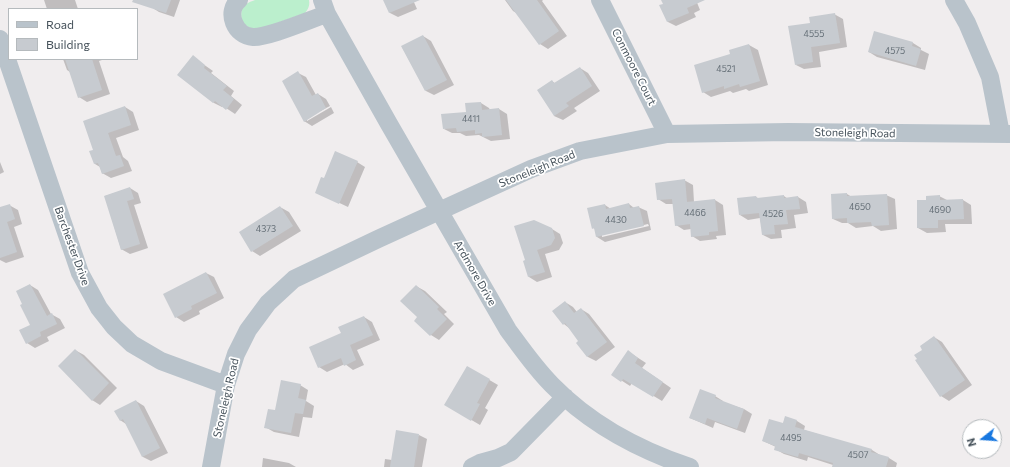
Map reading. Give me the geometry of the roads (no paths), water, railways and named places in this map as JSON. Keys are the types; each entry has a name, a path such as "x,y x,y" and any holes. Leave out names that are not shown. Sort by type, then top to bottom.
{"street":[{"name":"Ardmore Drive","path":"239,0 235,3 232,15 236,27 243,34 253,37 266,35 325,7 508,330 537,369 565,397 601,426 623,439 666,459 690,467"},
{"name":"Conmoore Court","path":"600,0 667,134"},
{"path":"954,0 967,23 990,77 1005,134"},
{"name":"Barchester Drive","path":"0,39 80,273 99,308 114,327 132,344 161,362 226,385"},
{"name":"Stoneleigh Road","path":"211,467 226,385 236,354 248,330 268,303 294,279 378,238 531,170 580,151 667,134 788,132 1005,134"},
{"path":"472,467 480,462 498,458 510,460 565,397"}]}
